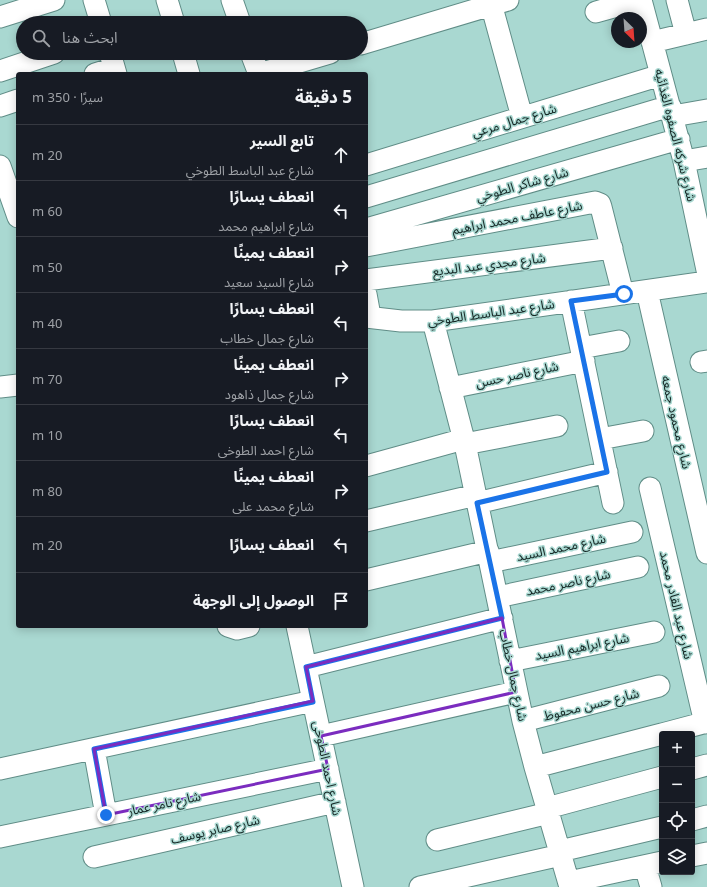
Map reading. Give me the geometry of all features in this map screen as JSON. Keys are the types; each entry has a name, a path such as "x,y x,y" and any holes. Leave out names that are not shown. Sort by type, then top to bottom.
{"street":[{"path":"0,17 54,0"},
{"path":"94,0 99,16"},
{"path":"167,0 172,16"},
{"path":"232,0 238,16"},
{"path":"596,12 640,0"},
{"name":"شارع شركه الصفوه الغذائيه","path":"640,0 672,111 684,161 701,211 707,270"},
{"path":"677,0 686,34"},
{"path":"368,42 497,2 522,118"},
{"path":"652,42 707,29"},
{"path":"0,71 33,60"},
{"path":"185,60 188,72"},
{"path":"254,60 258,72"},
{"path":"266,72 306,60"},
{"name":"شارع جمال مرعي","path":"368,164 661,75"},
{"path":"0,106 16,101"},
{"path":"368,196 672,111 707,110"},
{"name":"شارع شاكر الطوخي","path":"368,228 679,139"},
{"path":"684,161 707,156"},
{"path":"7,171 16,209"},
{"name":"شارع عاطف محمد ابراهيم","path":"368,246 595,202 600,204 601,207 624,294"},
{"name":"شارع مجدي عبد البديع","path":"368,280 612,248"},
{"name":"شارع عبد الباسط الطوخي","path":"368,316 401,321 433,321 707,282"},
{"name":"شارع محمود جمعه","path":"647,290 707,553"},
{"path":"571,301 613,503"},
{"name":"شارع جمال خطاب","path":"433,321 477,499 523,721 570,885"},
{"name":"شارع ناصر حسن","path":"450,388 582,354 619,341"},
{"path":"0,387 16,385"},
{"path":"368,466 464,442 557,426"},
{"path":"600,439 643,431"},
{"path":"368,521 607,472"},
{"name":"شارع عبد القادر محمد","path":"650,488 706,723"},
{"name":"شارع محمد السيد","path":"368,580 489,556 632,532"},
{"name":"شارع ناصر محمد","path":"498,597 638,567"},
{"path":"306,667 502,618"},
{"name":"شارع احمد الطوخى","path":"297,628 335,802 347,886"},
{"name":"شارع ابراهيم السيد","path":"510,661 654,632"},
{"name":"شارع حسن محفوظ","path":"523,721 659,686"},
{"path":"321,736 516,692"},
{"path":"0,769 313,702"},
{"path":"674,731 706,723"},
{"path":"535,767 659,735"},
{"path":"94,749 106,815"},
{"path":"695,768 707,765"},
{"name":"شارع تامر عمار","path":"0,837 328,769"},
{"path":"437,840 659,778"},
{"name":"شارع صابر يوسف","path":"94,857 335,802"},
{"path":"695,819 707,816"},
{"path":"420,887 659,828"},
{"path":"695,855 707,853"},
{"path":"570,885 654,864 651,887"}],"highlighted area":[{"path":"502,618 516,692 321,736 328,769 106,815 94,749 313,701 306,667"}],"route":[{"path":"106,815 94,749 313,702 306,667 502,618 477,503 607,472 571,301 624,294"}]}
